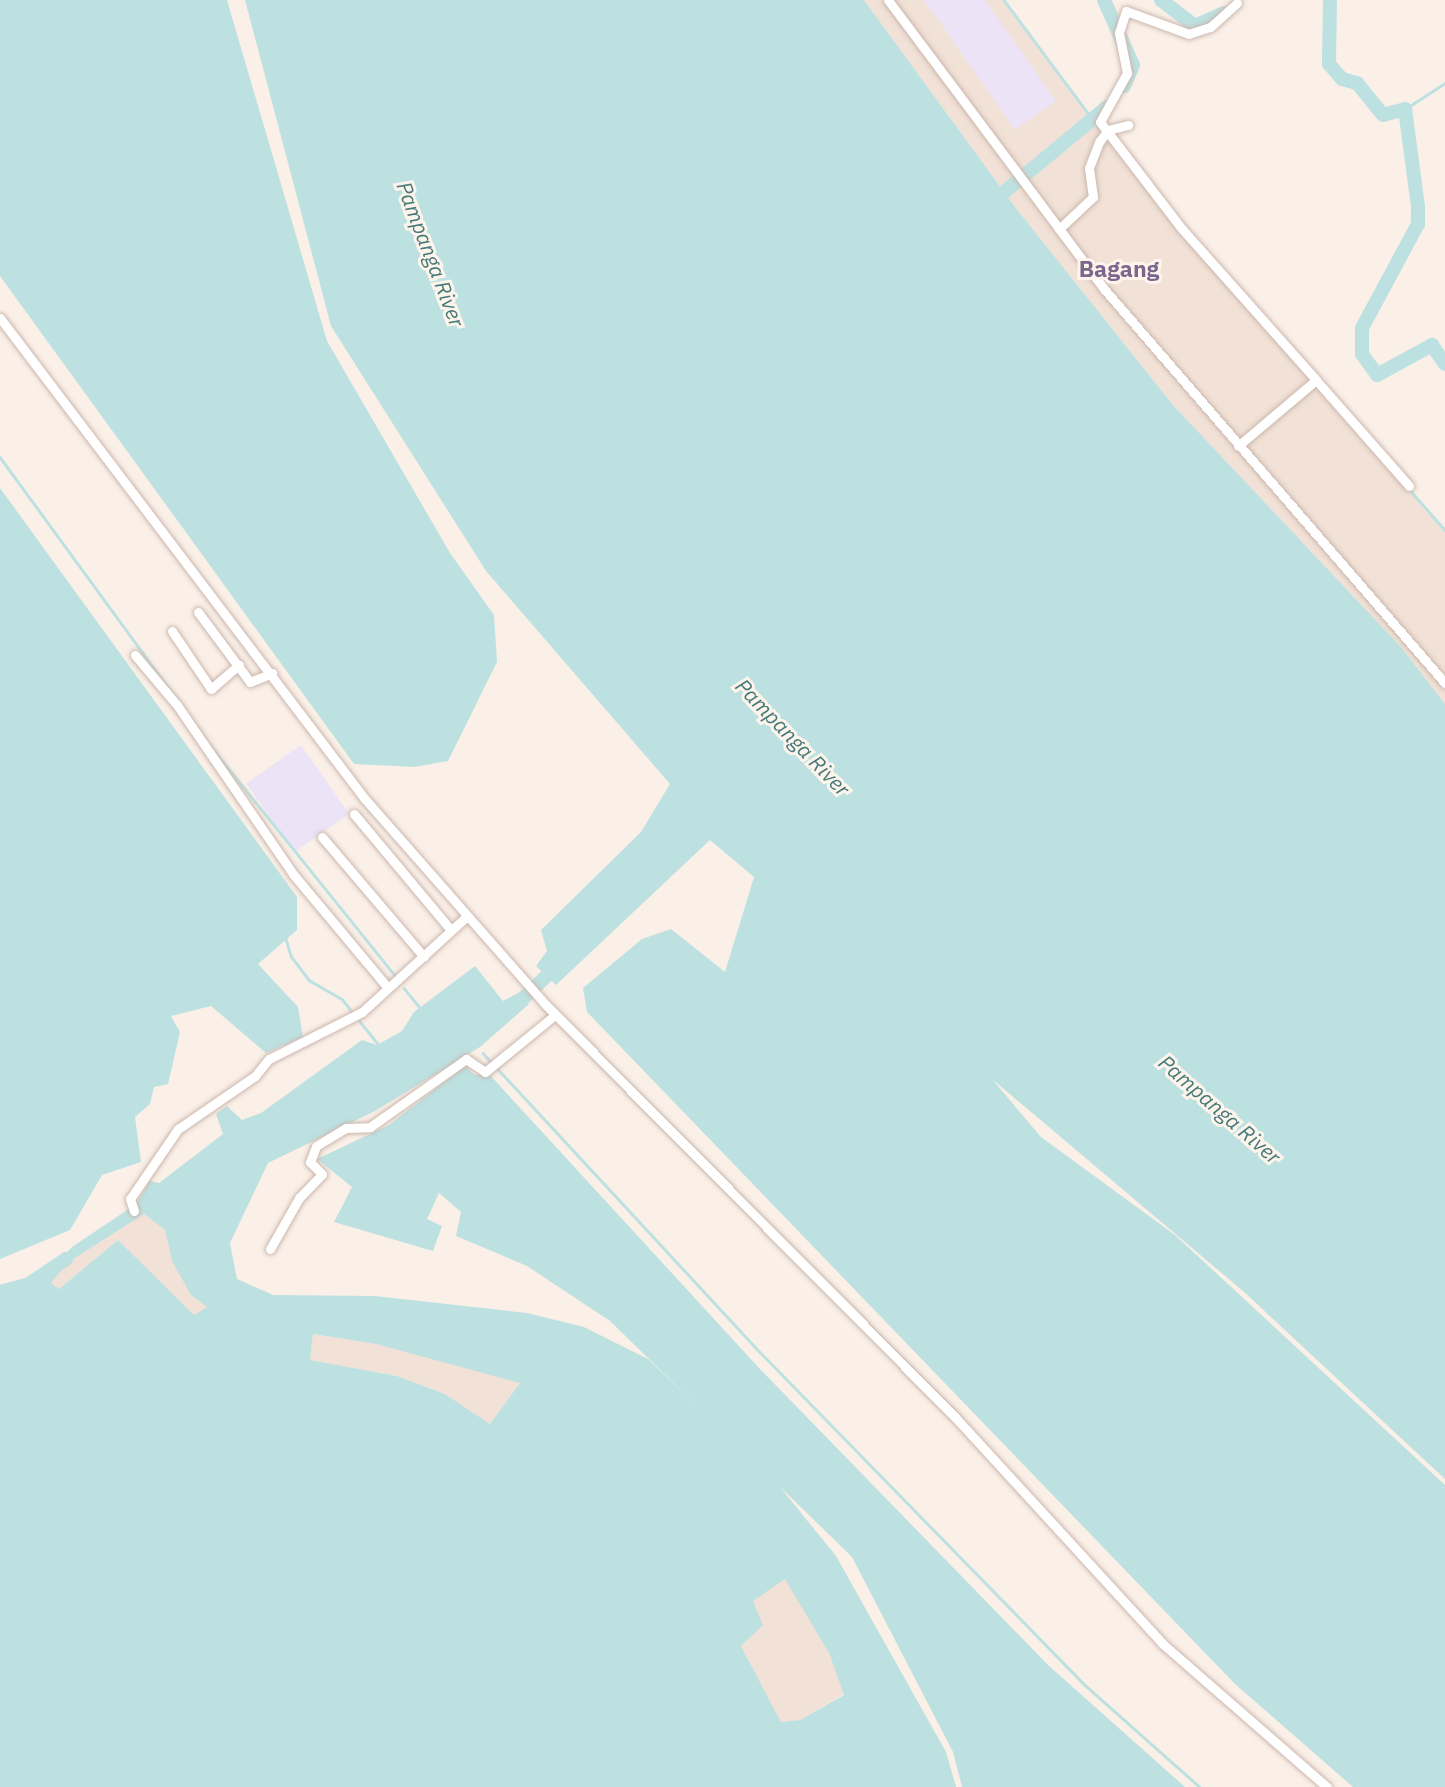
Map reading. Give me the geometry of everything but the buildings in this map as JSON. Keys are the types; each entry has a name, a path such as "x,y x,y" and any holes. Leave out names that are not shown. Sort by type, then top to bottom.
{"street":[{"path":"888,0 1013,172 1059,229 1238,446 1445,683"},
{"path":"1237,3 1210,27 1189,34 1126,11 1119,33 1128,73 1100,122 1312,383 1409,486"},
{"path":"1059,229 1095,192 1089,168 1099,142 1106,132 1128,125"},
{"path":"0,318 365,799 466,917 555,1015 674,1128 964,1426 1163,1644 1327,1787"},
{"path":"1238,446 1312,383"},
{"path":"198,611 250,682 272,673"},
{"path":"172,631 211,689 239,665"},
{"path":"135,655 177,705 293,874 388,988"},
{"path":"354,814 451,930"},
{"path":"322,837 424,957"},
{"path":"132,1208 178,1129 255,1076 269,1059 362,1012 466,917"},
{"path":"270,1249 299,1198 322,1174 310,1162 316,1146 346,1128 370,1127 466,1059 485,1072 555,1015"}],"shaded area":[{"path":"864,0 1004,0 1094,123 1445,530 1445,704 1401,647 1173,405 1015,207"},
{"path":"924,0 985,0 1056,101 1015,130"},
{"path":"301,745 349,814 294,852 246,783"},
{"path":"144,1214 165,1230 172,1261 207,1307 194,1316 118,1240 59,1289 50,1282 67,1263"},
{"path":"313,1334 376,1344 521,1382 490,1424 445,1394 397,1376 310,1360"},
{"path":"785,1578 829,1653 844,1694 800,1720 781,1722 741,1646 763,1625 753,1601"}],"water":[{"path":"0,0 227,0 327,341 450,553 494,615 497,662 448,761 415,767 354,764 0,276"},
{"name":"Pampanga River","path":"245,0 864,0 1015,207 1173,405 1401,647 1445,704 1445,1479 1243,1291 992,1079 1041,1137 1175,1235 1445,1485 1445,1787 1353,1787 1235,1684 587,1012 583,988 642,939 671,929 725,972 754,877 710,840 556,985 536,966 547,951 541,930 641,832 670,784 486,571 331,326"},
{"path":"0,488 297,897 297,930 258,964 298,1007 303,1037 266,1053 211,1006 171,1016 180,1032 168,1084 154,1087 150,1104 135,1117 141,1162 102,1175 70,1230 0,1259"},
{"path":"475,966 503,1001 520,992 529,1004 480,1047 375,1111 268,1163 230,1243 237,1279 273,1295 375,1296 527,1313 584,1327 648,1359 772,1477 836,1556 946,1752 956,1787 0,1787 0,1296 41,1279 72,1247 136,1204 150,1181 159,1183 223,1134 216,1114 227,1106 242,1120 261,1113 362,1040 377,1045 402,1031 414,1012","holes":["144,1214 165,1230 172,1261 191,1295 207,1307 194,1315 118,1240 59,1289 51,1283 67,1263","313,1334 376,1344 520,1383 490,1424 445,1394 397,1376 310,1360","785,1579 829,1653 844,1695 800,1720 781,1722 741,1646 763,1625 753,1601"]},
{"path":"465,1066 475,1075 489,1074 759,1368 1048,1665 1185,1787 962,1787 953,1752 852,1557 610,1321 527,1266 456,1236 461,1212 439,1193 427,1219 442,1226 433,1251 334,1222 352,1187 317,1159 389,1125"}],"waterway":[{"path":"1004,0 1102,132"},
{"path":"1104,0 1133,65 1124,86"},
{"path":"1161,0 1195,26 1224,13"},
{"path":"1330,0 1329,64 1342,79 1357,83 1383,115 1405,109 1418,207 1418,224 1362,328 1362,354 1377,375 1432,345 1445,364"},
{"path":"1405,109 1445,83"},
{"path":"991,203 1107,107"},
{"path":"0,457 205,738"},
{"path":"1410,490 1445,530"},
{"path":"209,744 397,978"},
{"path":"285,935 291,956 309,980 342,999 378,1044"},
{"path":"510,1011 558,965"},
{"path":"404,988 422,1010"},
{"path":"483,1053 491,1062"},
{"path":"496,1067 761,1353 1085,1685 1200,1787"},
{"path":"0,1292 29,1284 66,1259"}],"district":[{"name":"Bagang","path":"1119,268"}]}
